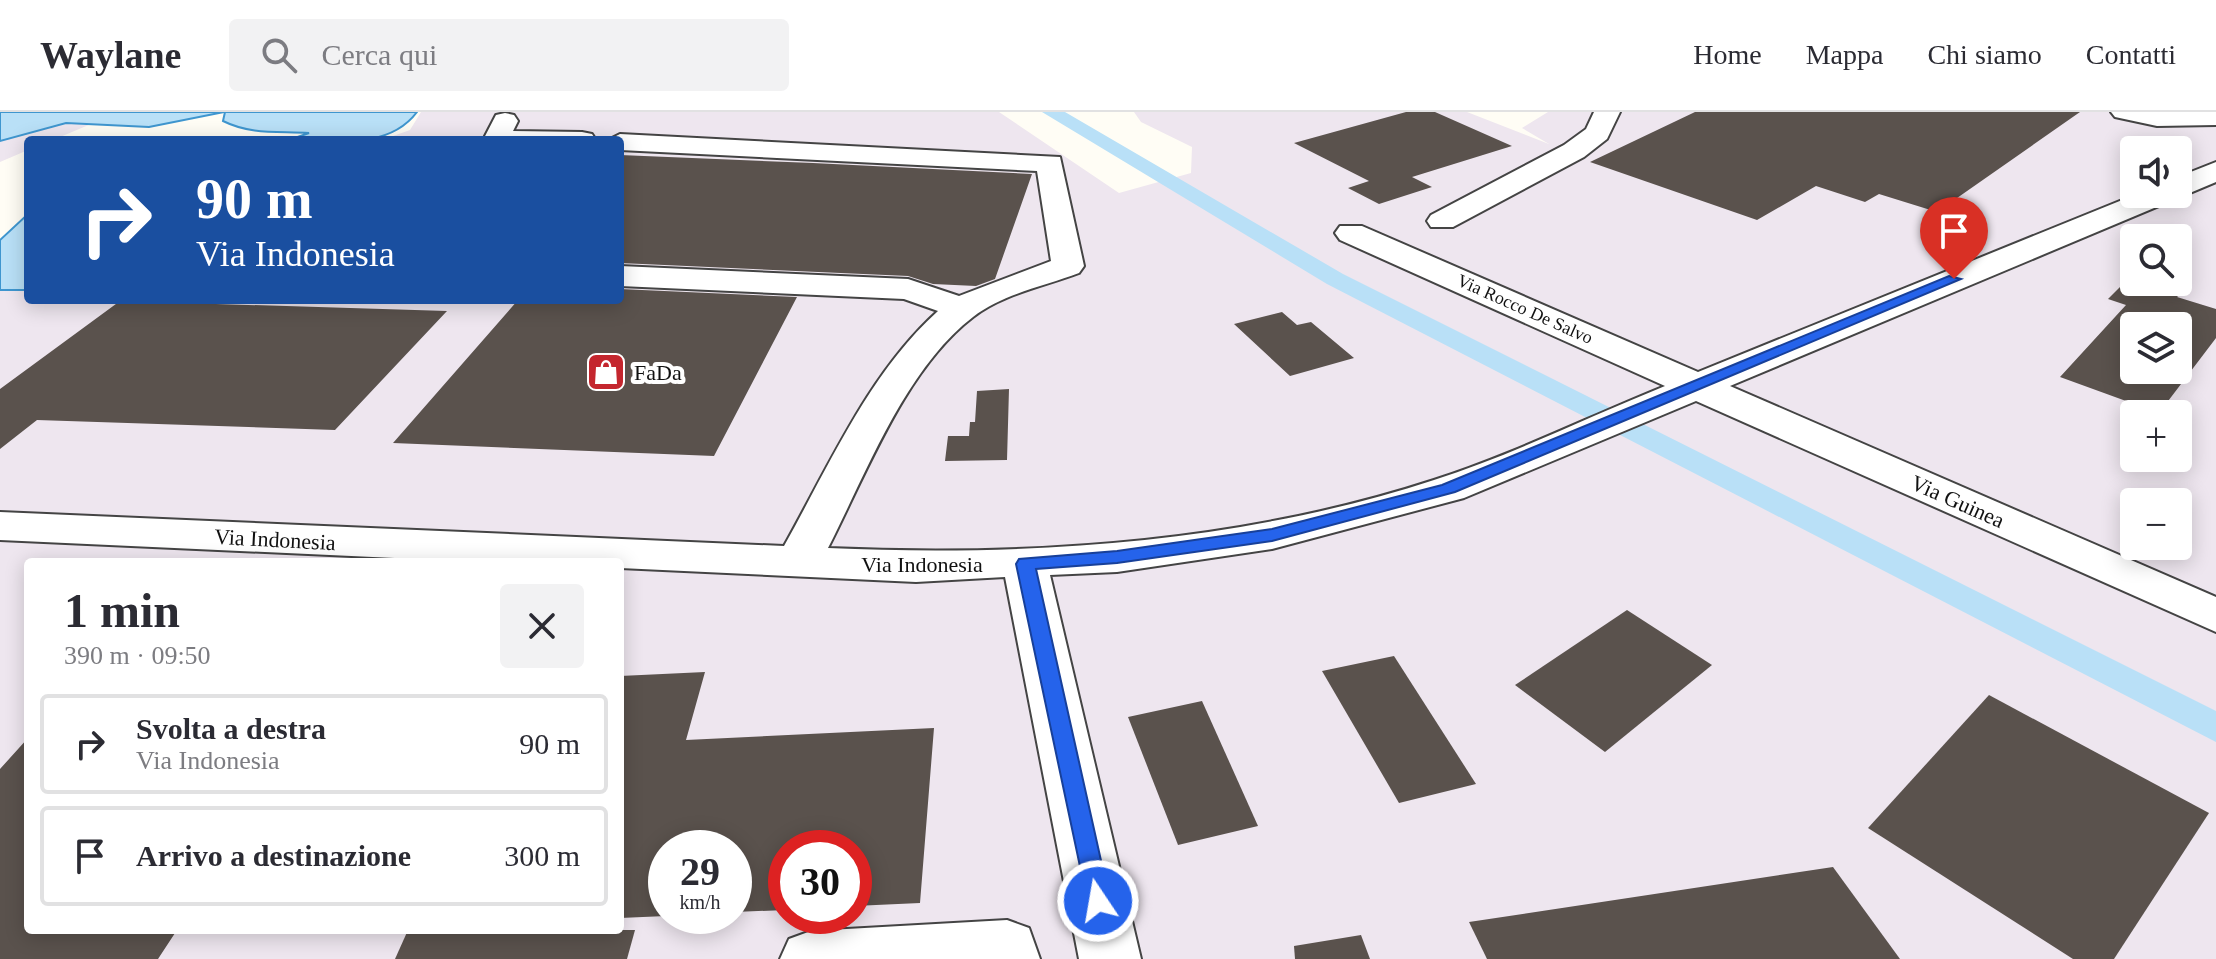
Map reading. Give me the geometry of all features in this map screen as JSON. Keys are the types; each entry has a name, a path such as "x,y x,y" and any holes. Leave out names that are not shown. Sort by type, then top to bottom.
{"street":[{"path":"1442,221 1574,151 1598,133 1607,112"},
{"path":"2124,112 2157,118 2216,117"},
{"path":"498,136 505,121"},
{"path":"624,142 1050,163 1068,266 961,308 903,374 798,562"},
{"name":"Via Indonesia","path":"2192,186 2216,171"},
{"name":"Via Indonesia","path":"0,526 916,567 1025,564 1117,557 1272,535 1449,489 2141,208"},
{"name":"Via Rocco De Salvo","path":"1351,233 1699,385"},
{"path":"624,276 908,289 961,308"},
{"name":"Via Guinea","path":"1699,385 2216,616"},
{"path":"1025,564 1110,959"},
{"path":"811,959 1007,948 1009,959"}],"shaded area":[{"path":"421,112 999,112 1119,193 1191,173 1192,147 1141,122 1134,112 1467,112 1549,144 1522,128 1548,112 2216,112 2216,959 0,959 0,290 24,290 24,304 624,304 624,136 393,136 410,130"},
{"path":"66,123 91,124 62,136 24,136 24,152 0,162 0,141"}],"water":[{"path":"0,112 224,112 149,127 66,123 0,141"},
{"path":"225,112 417,112 405,124 381,136 300,136 309,133 265,132 223,121"},
{"path":"24,218 24,290 0,290 0,240"}],"building":[{"path":"1406,112 1435,112 1512,146 1412,177 1432,187 1379,204 1348,188 1369,181 1294,143"},
{"path":"1695,112 2080,112 1937,212 1879,194 1865,202 1816,186 1757,220 1590,162"},
{"path":"624,155 1032,174 995,279 976,286 933,284 908,276 624,263"},
{"path":"2120,287 2120,296 2178,296 2216,309 2216,338 2192,370 2192,312 2120,312 2120,384 2181,384 2169,400 2123,400 2060,377 2126,305 2108,299"},
{"name":"FaDa","path":"624,289 797,297 714,456 393,443 515,304 624,304"},
{"path":"116,304 447,311 335,430 37,420 0,449 0,389"},
{"path":"1282,312 1297,325 1311,322 1354,358 1290,376 1234,324"},
{"path":"1009,389 1007,460 945,461 948,436 969,436 970,422 975,422 977,391"},
{"path":"1627,610 1712,665 1605,752 1515,685"},
{"path":"1394,656 1476,784 1399,803 1322,671"},
{"path":"705,672 686,740 934,728 920,903 872,905 872,830 768,830 768,911 752,911 752,830 648,830 648,917 624,918 624,676"},
{"path":"1989,695 2209,813 2114,959 2073,959 1868,828"},
{"path":"1202,701 1258,826 1178,845 1128,717"},
{"path":"24,742 24,934 174,934 158,959 0,959 0,769"},
{"path":"1833,867 1900,959 1487,959 1469,922"},
{"path":"624,930 635,930 627,959 395,959 406,934 624,934"},
{"path":"1361,935 1370,959 1295,959 1294,946"}],"waterway":[{"path":"1051,112 1335,279 2216,728"}],"place":[{"name":"FaDa","path":"606,372"}],"route":[{"path":"1098,901 1025,564 1117,557 1272,535 1449,489 1954,279"}]}
